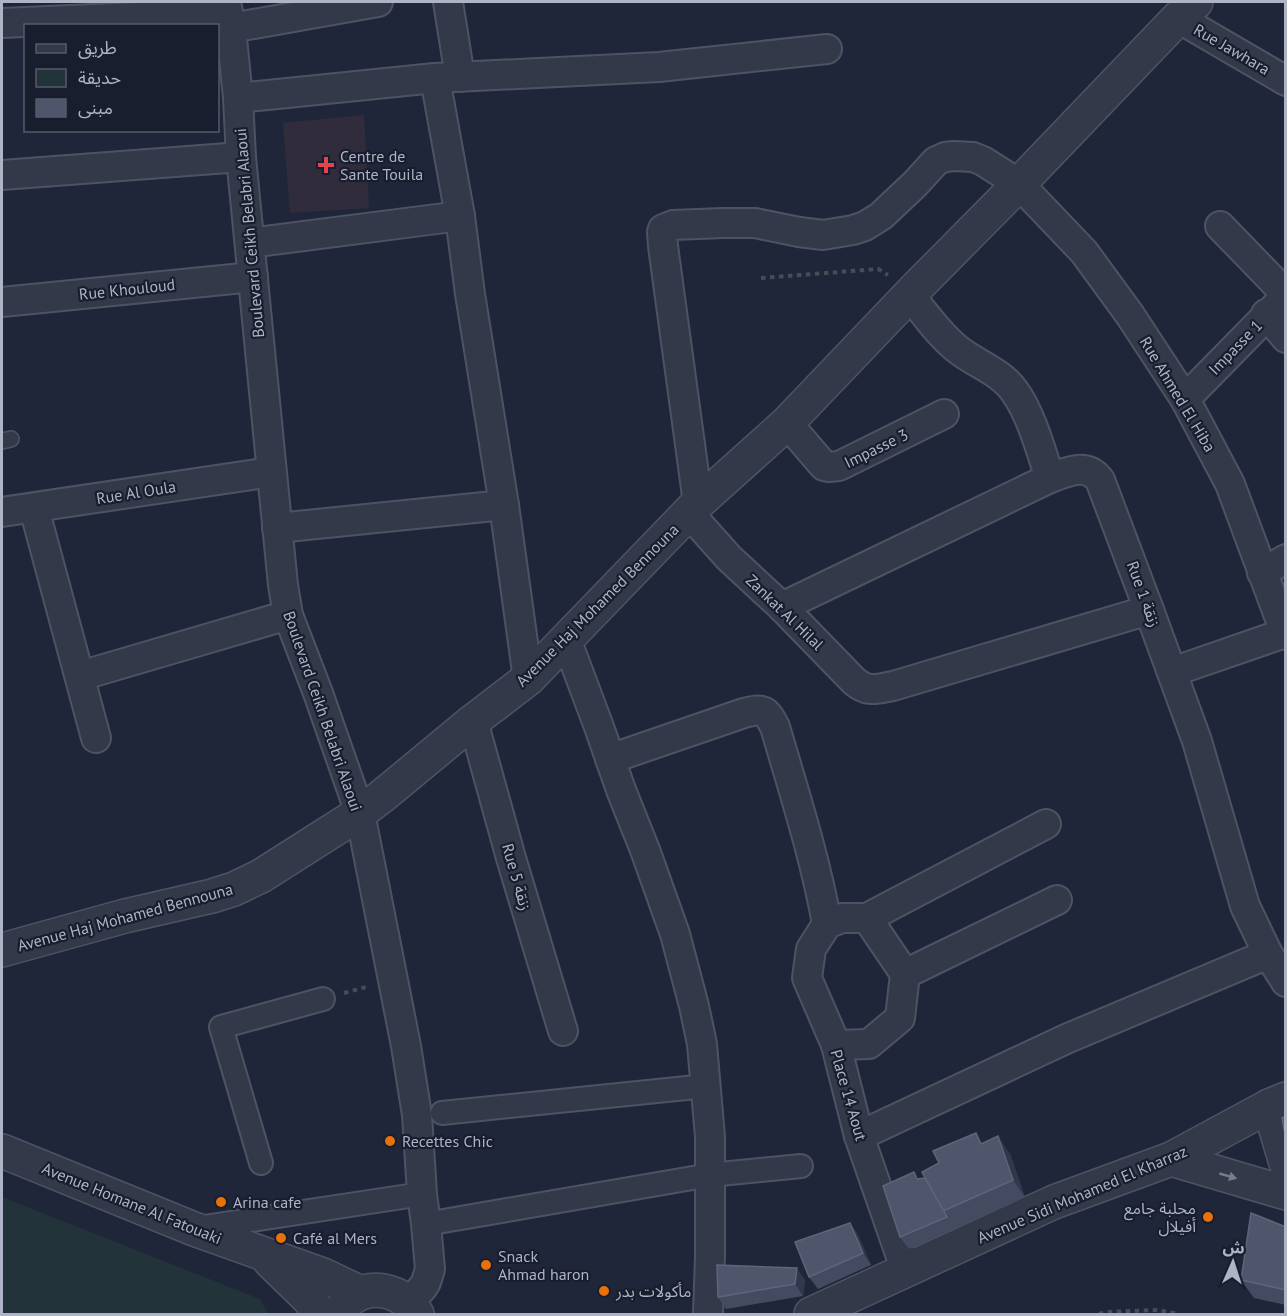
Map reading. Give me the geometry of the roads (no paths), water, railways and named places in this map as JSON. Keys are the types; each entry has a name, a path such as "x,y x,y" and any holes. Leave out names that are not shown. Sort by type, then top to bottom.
{"street":[{"path":"2,23 229,14 378,2"},
{"path":"448,2 448,77 460,216 528,679"},
{"name":"Rue Jawhara","path":"1187,10 1286,81"},
{"name":"Avenue Haj Mohamed Bennouna","path":"2,950 234,889 261,876 360,813 472,721 528,679 693,508 787,423 1187,10"},
{"name":"Boulevard Ceikh Belabri Alaoui","path":"229,14 271,472 288,615 360,813 406,1046 417,1115 429,1273 413,1309"},
{"path":"238,98 448,77 659,67 827,49"},
{"name":"Rue Ahmed El Hiba","path":"693,508 663,246 663,228 673,225 755,223 823,235 854,230 881,216 936,161 954,156 973,157 1019,184 1084,252 1130,315 1185,399 1274,566 1285,634"},
{"path":"2,175 241,157"},
{"path":"250,243 460,216"},
{"path":"1220,226 1279,301 1286,338"},
{"name":"Rue Khouloud","path":"2,302 253,277"},
{"path":"782,607 1050,478 1026,410 1015,390 1002,377 969,358 956,347 936,327 913,292"},
{"name":"Impasse 1","path":"1185,399 1279,301"},
{"name":"Impasse 3","path":"787,423 824,466 833,467 944,414"},
{"name":"Rue 1 زنقة","path":"1050,478 1078,470 1090,471 1096,475 1104,490 1197,741 1245,906 1268,954 1286,982"},
{"name":"Rue Al Oula","path":"2,512 271,472"},
{"path":"277,528 504,505"},
{"path":"34,508 96,738"},
{"name":"Zankat Al Hilal","path":"693,508 729,558 864,689 872,690 892,686 1149,610"},
{"path":"80,676 288,615"},
{"path":"1172,672 1285,634"},
{"path":"566,639 675,934 702,1044 710,1137 708,1314"},
{"path":"610,759 744,712 764,711 770,716 775,727 821,889 827,924 842,918 867,918 1046,824"},
{"name":"Rue 5 زنقة","path":"472,721 563,1031"},
{"path":"905,974 1057,900"},
{"path":"836,1045 869,1044 900,1018 905,974 867,918"},
{"name":"Place 14 Aout","path":"827,924 812,949 807,978 836,1045 859,1136 906,1271"},
{"path":"859,1136 1066,1039 1268,954"},
{"path":"261,1163 221,1027 323,999"},
{"path":"442,1113 706,1086"},
{"path":"1277,1102 1286,1163"},
{"name":"Avenue Sidi Mohamed El Kharraz","path":"811,1314 1054,1202 1171,1159 1277,1102"},
{"name":"Avenue Homane Al Fatouaki","path":"2,1151 194,1229 323,1275 350,1304"},
{"path":"1171,1159 1286,1193"},
{"path":"426,1224 710,1175 801,1166"},
{"path":"194,1229 422,1194"},
{"name":"Avenue Homane Al Fatouaki","path":"262,1254 308,1298 321,1314"},
{"path":"350,1304 374,1290 387,1291 399,1295 413,1309"}],"place":[{"name":"Centre de Sante Touila","path":"326,165"},
{"name":"Recettes Chic","path":"390,1141"},
{"name":"Arina cafe","path":"221,1202"},
{"name":"محلبة جامع أفيلال","path":"1208,1217"},
{"name":"Café al Mers","path":"281,1238"},
{"name":"Snack Ahmad haron","path":"486,1265"},
{"name":"مأكولات بدر","path":"604,1291"}]}
